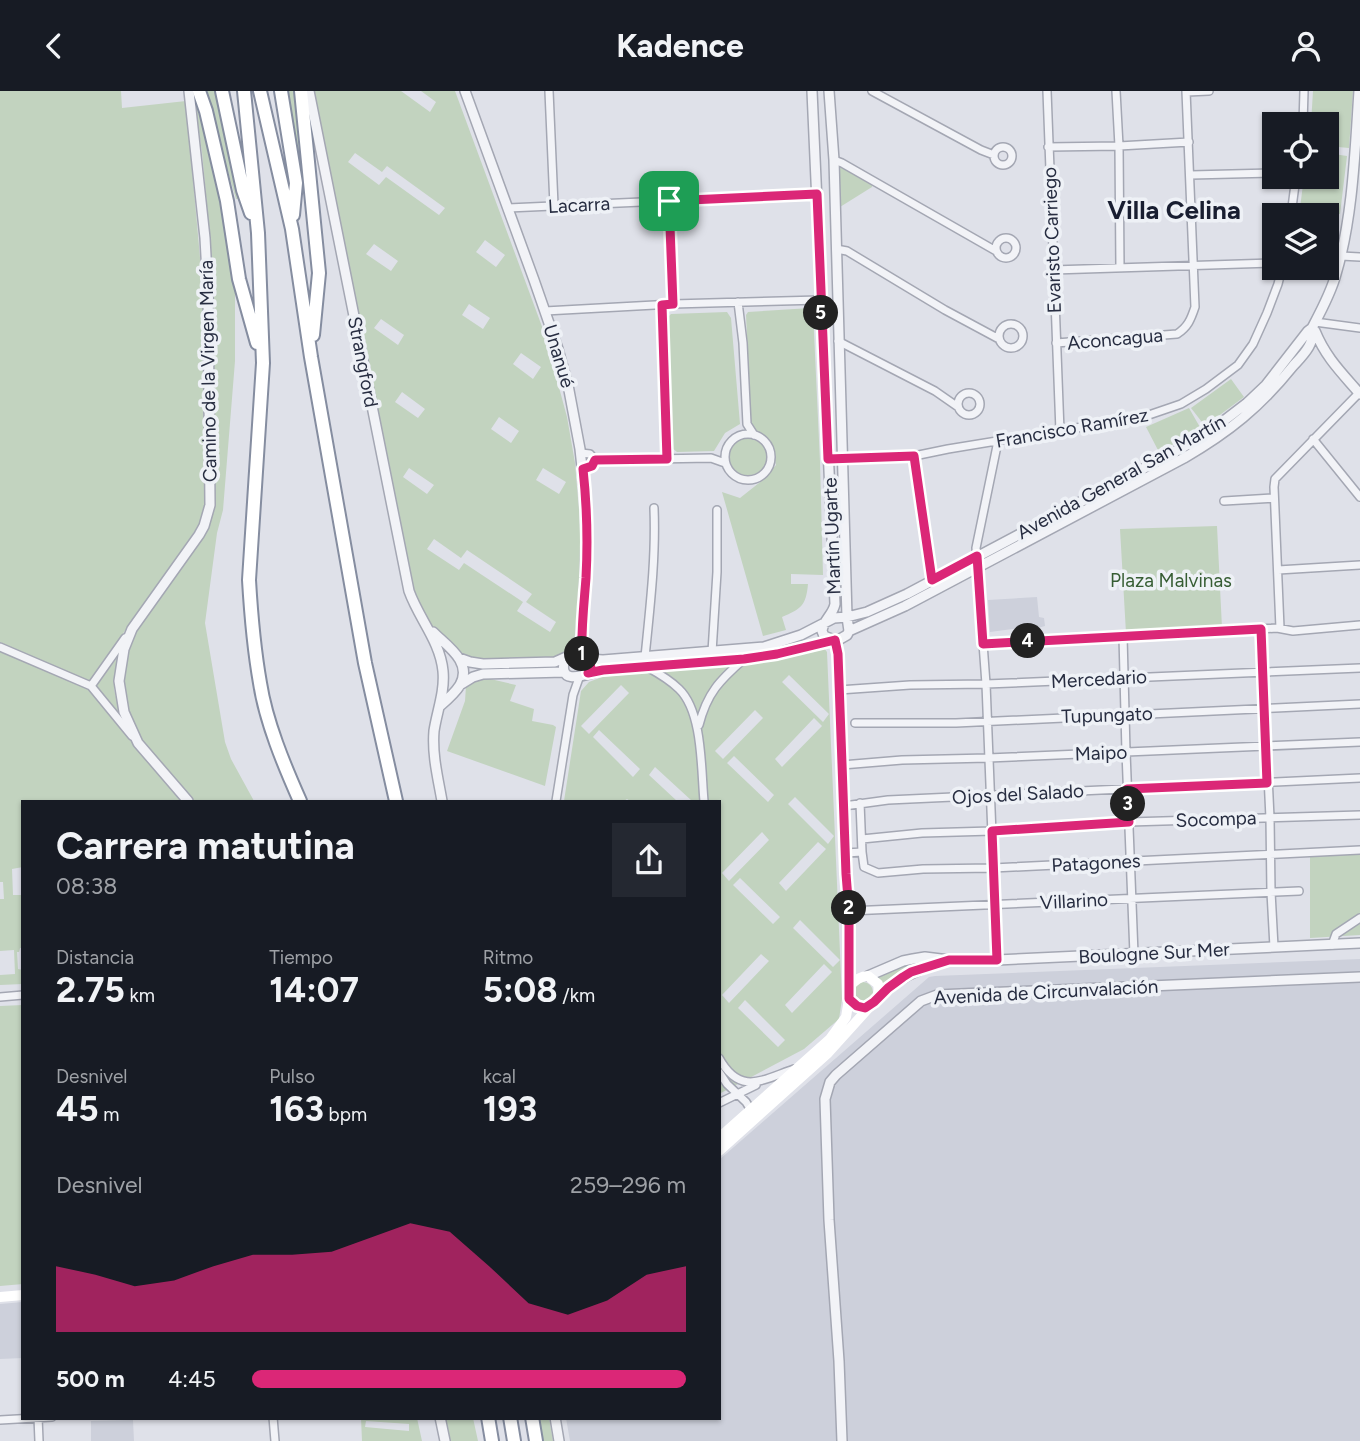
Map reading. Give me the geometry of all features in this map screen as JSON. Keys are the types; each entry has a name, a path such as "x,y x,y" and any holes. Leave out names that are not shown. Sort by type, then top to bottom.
{"highway":[{"path":"199,91 227,201 239,279 262,363"},
{"path":"222,91 243,190 258,233"},
{"path":"244,91 258,233 262,363 249,580 250,605 262,696 282,761 300,800"},
{"path":"260,91 292,229 311,356 365,663 396,800"},
{"path":"281,91 296,183 292,229"},
{"path":"301,91 319,273 311,356"},
{"path":"488,1420 492,1441"},
{"path":"510,1420 514,1441"},
{"path":"532,1420 536,1441"}],"main road":[{"path":"849,988 856,980 867,976 878,985 879,994 876,1001 865,1008 849,999"},
{"path":"721,1136 830,1039 843,1023 849,999"},
{"name":"Boulogne Sur Mer","path":"721,1149 828,1053 876,1001"},
{"path":"0,1297 21,1295"}],"street":[{"name":"Camino de la Virgen María","path":"187,800 92,686 199,535 210,505 208,292 189,91"},
{"name":"Strangford","path":"309,91 407,584 416,608 437,645 443,670 434,752 442,800"},
{"name":"Unanué","path":"464,91 545,311 568,385 583,469 587,515 581,635 577,656"},
{"path":"549,91 554,205"},
{"name":"Martín Ugarte","path":"813,91 835,604 822,631 824,636 835,640 838,654 849,911 849,999"},
{"name":"Martín Ugarte","path":"829,91 834,160 846,617 849,631"},
{"path":"872,91 981,151 994,155"},
{"name":"Evaristo Carriego","path":"1047,91 1060,431"},
{"path":"1116,91 1120,268"},
{"path":"1186,91 1209,91"},
{"name":"Aconcagua","path":"1056,343 1177,334 1190,320 1195,307 1186,91"},
{"path":"1303,112 1304,91"},
{"path":"1280,628 1274,483 1277,475 1359,394 1329,358 1313,326 1332,286 1356,186 1359,91"},
{"path":"1048,147 1189,142"},
{"path":"834,160 996,251"},
{"path":"1191,175 1262,173"},
{"name":"Lacarra","path":"508,208 817,194"},
{"path":"669,201 673,304"},
{"path":"836,249 847,251 999,339"},
{"path":"1341,256 1360,257"},
{"path":"1053,270 1262,264"},
{"name":"Francisco Ramírez","path":"828,459 914,456 1143,417 1181,404 1238,365 1252,344 1278,280"},
{"path":"545,311 820,300"},
{"path":"738,302 747,424 754,435"},
{"path":"662,305 667,459"},
{"path":"1313,326 1360,328"},
{"name":"Avenida General San Martín","path":"459,658 483,664 555,662 577,656 603,660 646,661 744,659 835,640 979,567 1184,458 1223,434 1275,390 1313,338 1313,326"},
{"name":"Avenida General San Martín","path":"588,673 646,661 764,647 801,635 834,618 867,612 884,605 1208,432 1247,403 1266,384 1313,326"},
{"path":"838,341 935,391 958,407"},
{"path":"1290,356 1314,353 1329,358"},
{"path":"711,458 728,446 747,424"},
{"path":"728,446 724,454 725,463 738,479 752,480 764,474 771,462 766,442 754,435 738,436"},
{"path":"1313,439 1360,497"},
{"path":"997,960 986,684 976,543 998,441"},
{"path":"580,453 590,454 595,460"},
{"path":"914,456 932,580"},
{"path":"595,460 711,458 725,463"},
{"path":"583,469 592,466 595,460"},
{"path":"1224,501 1274,498"},
{"path":"654,508 654,570 646,661 684,694 694,715 698,729 704,800"},
{"path":"712,652 717,572 717,510"},
{"path":"1278,570 1360,565"},
{"path":"983,644 1280,628 1293,631 1360,625"},
{"name":"Camino de la Virgen María","path":"132,629 124,649 119,681 124,712 138,743"},
{"name":"Strangford","path":"429,629 459,658"},
{"path":"1261,629 1274,947"},
{"path":"1123,636 1135,954"},
{"path":"0,647 92,686"},
{"path":"440,707 460,685 484,674 571,675 588,673 591,666 577,656 563,666 571,675 573,695 556,800"},
{"path":"459,658 464,669 460,685"},
{"path":"698,729 702,712 712,692 744,659"},
{"name":"Mercedario","path":"839,691 910,685 1360,668"},
{"name":"Tupungato","path":"855,723 956,723 1360,704"},
{"name":"Maipo","path":"842,765 902,760 1360,742"},
{"name":"Ojos del Salado","path":"844,806 888,800 1360,778"},
{"path":"846,853 862,852 860,803"},
{"name":"Socompa","path":"862,839 922,832 992,831 1129,822 1360,815"},
{"name":"Patagones","path":"862,852 863,865 878,873 1360,850"},
{"name":"Villarino","path":"849,911 1299,891"},
{"path":"1332,945 1336,934 1360,918"},
{"name":"Boulogne Sur Mer","path":"867,976 903,961 925,957 997,960 1360,943"},
{"name":"Boulogne Sur Mer","path":"876,1001 888,988 911,972 949,960"},
{"path":"850,969 854,973 867,976"},
{"name":"Avenida de Circunvalación","path":"842,1441 826,1139 825,1099 830,1082 929,997 948,994 1360,977"},
{"path":"0,997 21,995"},
{"path":"721,1061 728,1072 742,1082 764,1081"},
{"path":"721,1102 764,1081 799,1068"},
{"path":"721,1075 751,1110"},
{"path":"0,1420 21,1419"},
{"path":"38,1420 39,1441"},
{"path":"273,1420 275,1441"},
{"path":"441,1420 445,1441"},
{"path":"556,1420 559,1441"}],"shaded area":[{"path":"1037,597 1039,617 1044,618 1045,626 1031,630 1020,628 990,632 988,600"},
{"path":"1360,959 1360,1441 570,1441 566,1420 721,1420 721,1158 929,977"},
{"path":"21,1302 21,1358 0,1359 0,1304"},
{"path":"133,1420 134,1441 91,1441 91,1421"}],"green space":[{"path":"0,91 121,91 122,108 186,101 203,291 205,504 200,524 89,682 0,642"},
{"path":"193,91 196,91 227,200 235,280 235,361 223,510 217,533 205,623 225,742 231,759 253,800 193,800 160,763 134,725 126,705 123,683 126,659 136,632 208,529 215,508 210,238"},
{"path":"204,91 217,91 239,199 236,199"},
{"path":"287,91 298,91 307,189 304,189"},
{"path":"312,91 401,91 430,112 436,102 421,91 455,91 544,332 567,417 575,463 581,558 576,630 573,643 567,652 557,659 512,662 474,659 454,648 436,631 417,602","holes":["355,153 382,172 387,166 445,208 439,215 386,177 379,185 348,162","485,240 505,255 496,267 476,252","374,244 398,261 391,271 366,254","469,304 490,318 483,329 462,315","381,319 404,335 398,345 374,328","521,353 541,367 533,379 513,364","402,392 425,409 418,418 395,402","499,417 519,431 511,443 491,429","409,468 434,485 427,494 403,477","543,468 566,482 559,494 536,480","434,539 461,558 467,550 532,594 526,602 556,622 550,632 517,611 523,602 464,563 459,570 427,549"]},
{"path":"1313,91 1353,91 1349,148 1339,147 1339,112 1312,112"},
{"path":"1339,155 1347,156 1340,214 1339,203 1301,203 1302,189 1339,189"},
{"path":"839,166 873,183 872,187 840,207 837,168"},
{"path":"811,308 823,575 791,574 791,584 808,584 804,602 798,609 782,617 786,630 763,636 722,492 740,498 764,479 776,465 772,446 755,432 751,421 746,315 748,312"},
{"path":"727,312 731,318 740,424 725,433 714,451 677,452 672,448 666,319 671,314"},
{"path":"1231,379 1244,397 1205,426 1191,408"},
{"path":"1189,408 1201,429 1159,452 1146,427"},
{"path":"748,436 763,443 770,458 763,473 748,480 733,473 726,458 733,443"},
{"name":"Plaza Malvinas","path":"1217,526 1222,628 1126,633 1120,529"},
{"path":"819,647 827,652 842,999 839,1019 804,1049 721,1093 721,800 691,800 655,767 649,775 676,800 564,800 581,691 589,682 602,677 758,661","holes":["789,675 829,714 823,722 782,682","621,685 629,693 589,734 581,726","755,710 763,718 723,759 715,751","814,718 822,726 782,767 775,759","599,730 640,769 633,777 593,737","734,756 774,795 768,802 727,763","795,797 834,836 828,844 788,804","762,832 769,840 729,881 722,873","818,842 826,849 786,891 779,883","740,878 780,917 773,924 733,885","800,920 840,960 833,967 793,928","761,954 769,961 729,1003 722,995","824,964 832,972 792,1013 785,1005","745,1000 785,1040 778,1047 738,1008"]},
{"path":"0,650 88,688 182,800 21,800 21,867 12,869 13,895 21,895 21,948 17,952 21,984 0,985 0,975 15,974 14,950 0,951 0,899 4,899 3,882 0,882"},
{"path":"117,658 114,689 120,715 96,686"},
{"path":"486,678 516,685 510,701 534,709 532,721 556,727 545,786 447,751 465,701 466,686 475,679"},
{"path":"1360,853 1360,935 1310,938 1310,855"},
{"path":"941,960 902,973 885,988 876,976 905,963"},
{"path":"863,982 870,985 873,992 870,999 863,1002 856,999 853,992 856,985"},
{"path":"21,1005 21,1284 0,1286 0,1006"},
{"path":"361,1420 417,1420 422,1441 362,1441","holes":["366,1421 409,1424 409,1431 365,1427"]},
{"path":"444,1420 473,1420 478,1441 448,1441"},
{"path":"535,1420 549,1420 553,1441 539,1441"}],"district":[{"name":"Villa Celina","path":"1174,210"}],"route":[{"path":"817,194 828,459 914,456 932,580 977,556 983,644 1261,629 1267,783 1127,789 1129,822 992,831 997,960 949,960 911,972 865,1008 852,1003 849,999 849,911 838,654 835,640 744,659 588,673 591,669 590,662 582,655 587,537 583,469 594,465 595,460 667,459 662,305 673,304 669,201 817,194"}]}
